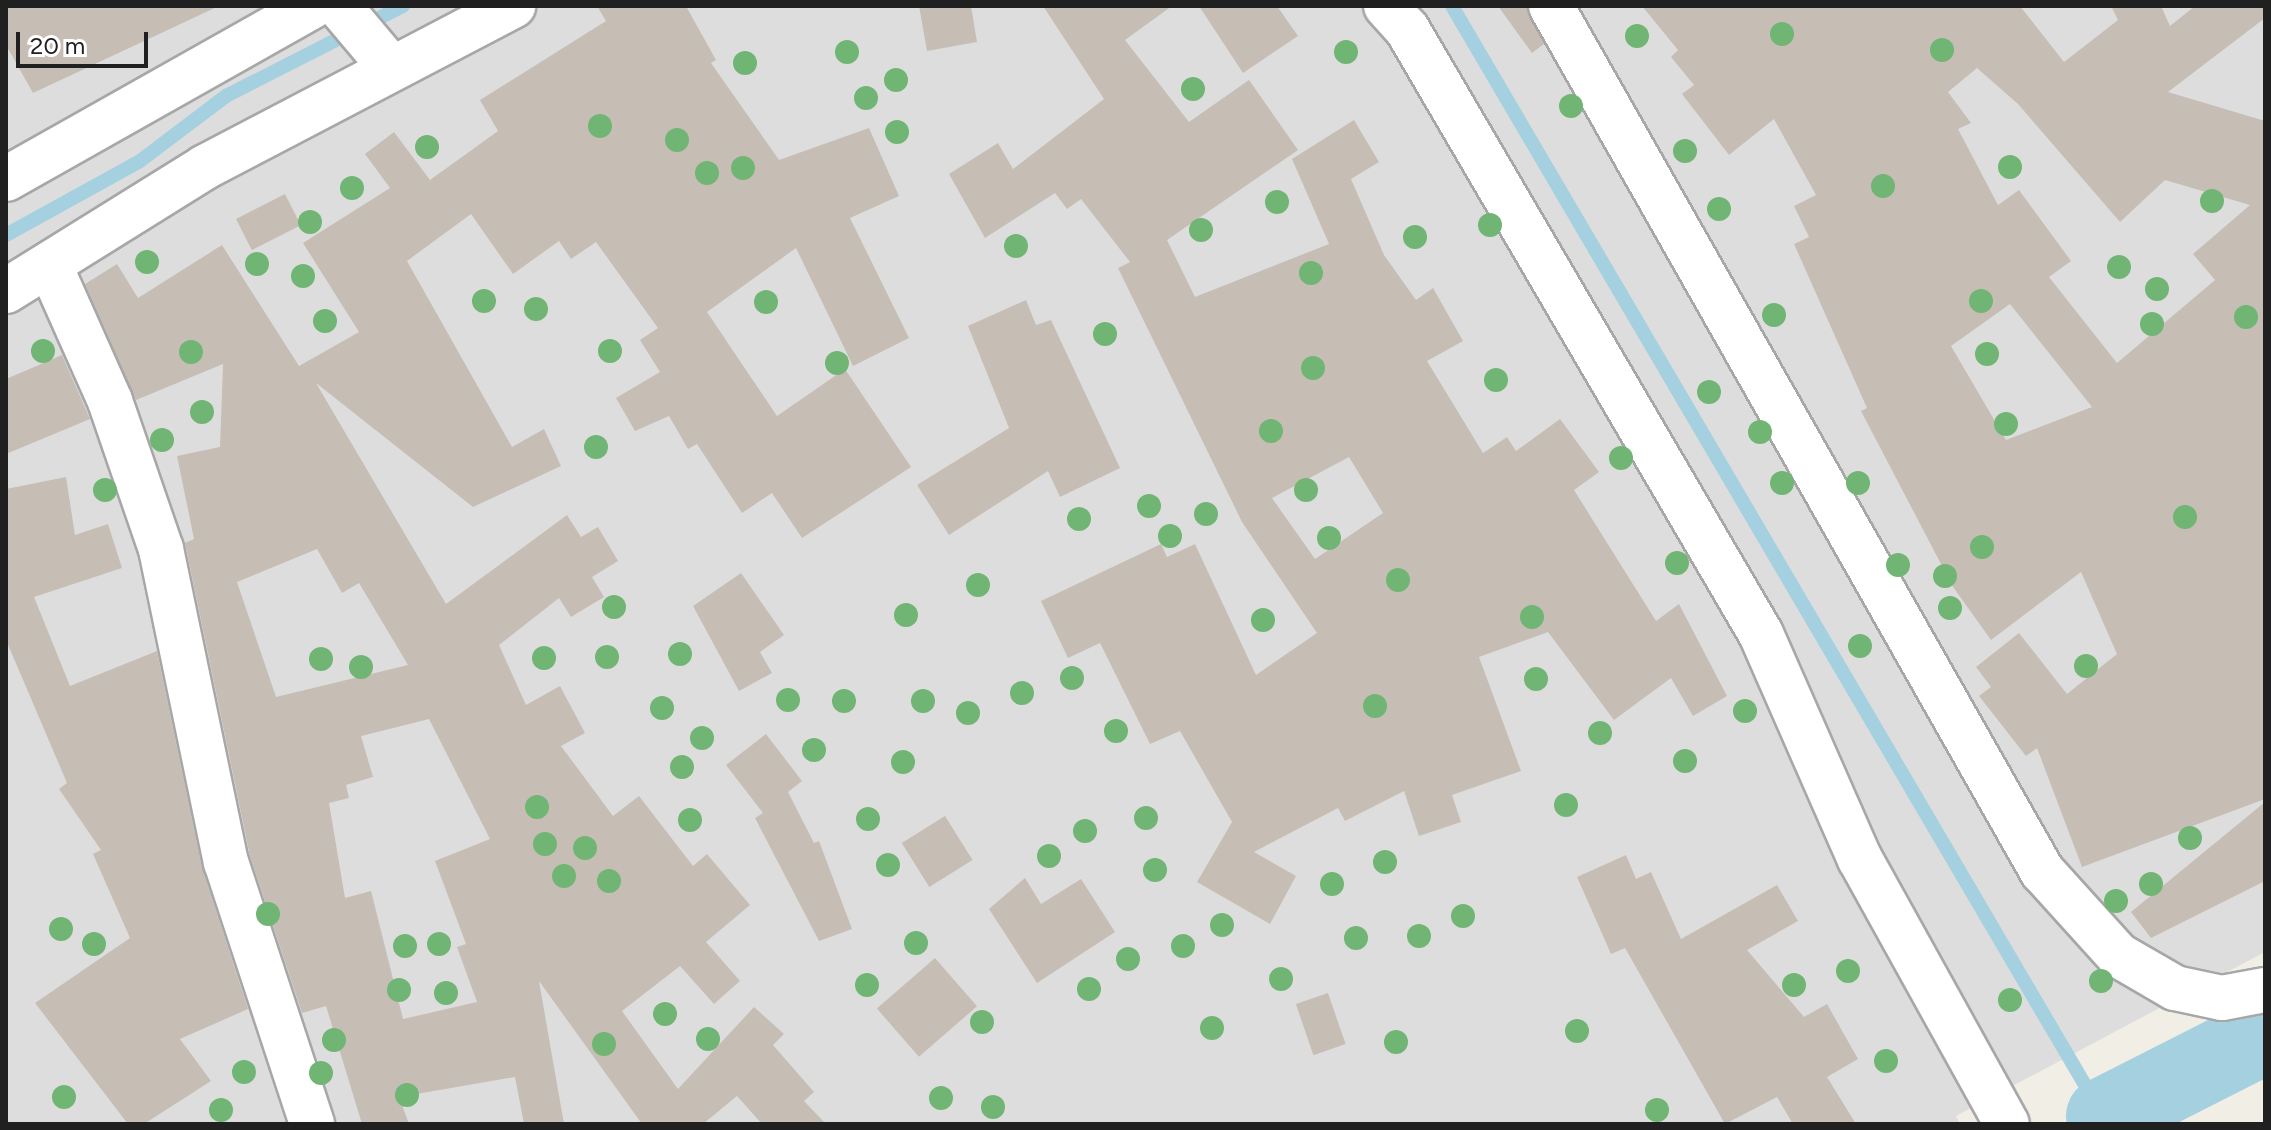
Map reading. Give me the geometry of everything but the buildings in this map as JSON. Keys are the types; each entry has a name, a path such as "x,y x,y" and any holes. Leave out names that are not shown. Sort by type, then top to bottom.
{"street":[{"path":"6,179 313,6"},
{"path":"339,6 392,69"},
{"path":"6,291 205,167 513,6"},
{"path":"1386,6 1416,43 1761,634 1860,859 2007,1124"},
{"path":"1551,6 2042,871 2118,955 2175,988 2222,998 2265,990"},
{"path":"50,266 110,401 161,549 226,862 312,1124"}],"shaded area":[{"path":"6,6 2265,6 2265,952 1956,1116 1960,1124 6,1124"}],"waterway":[{"path":"6,235 140,161 226,96 403,6"},
{"path":"1452,6 2108,1124"},
{"path":"2105,1116 2265,1035"}]}
